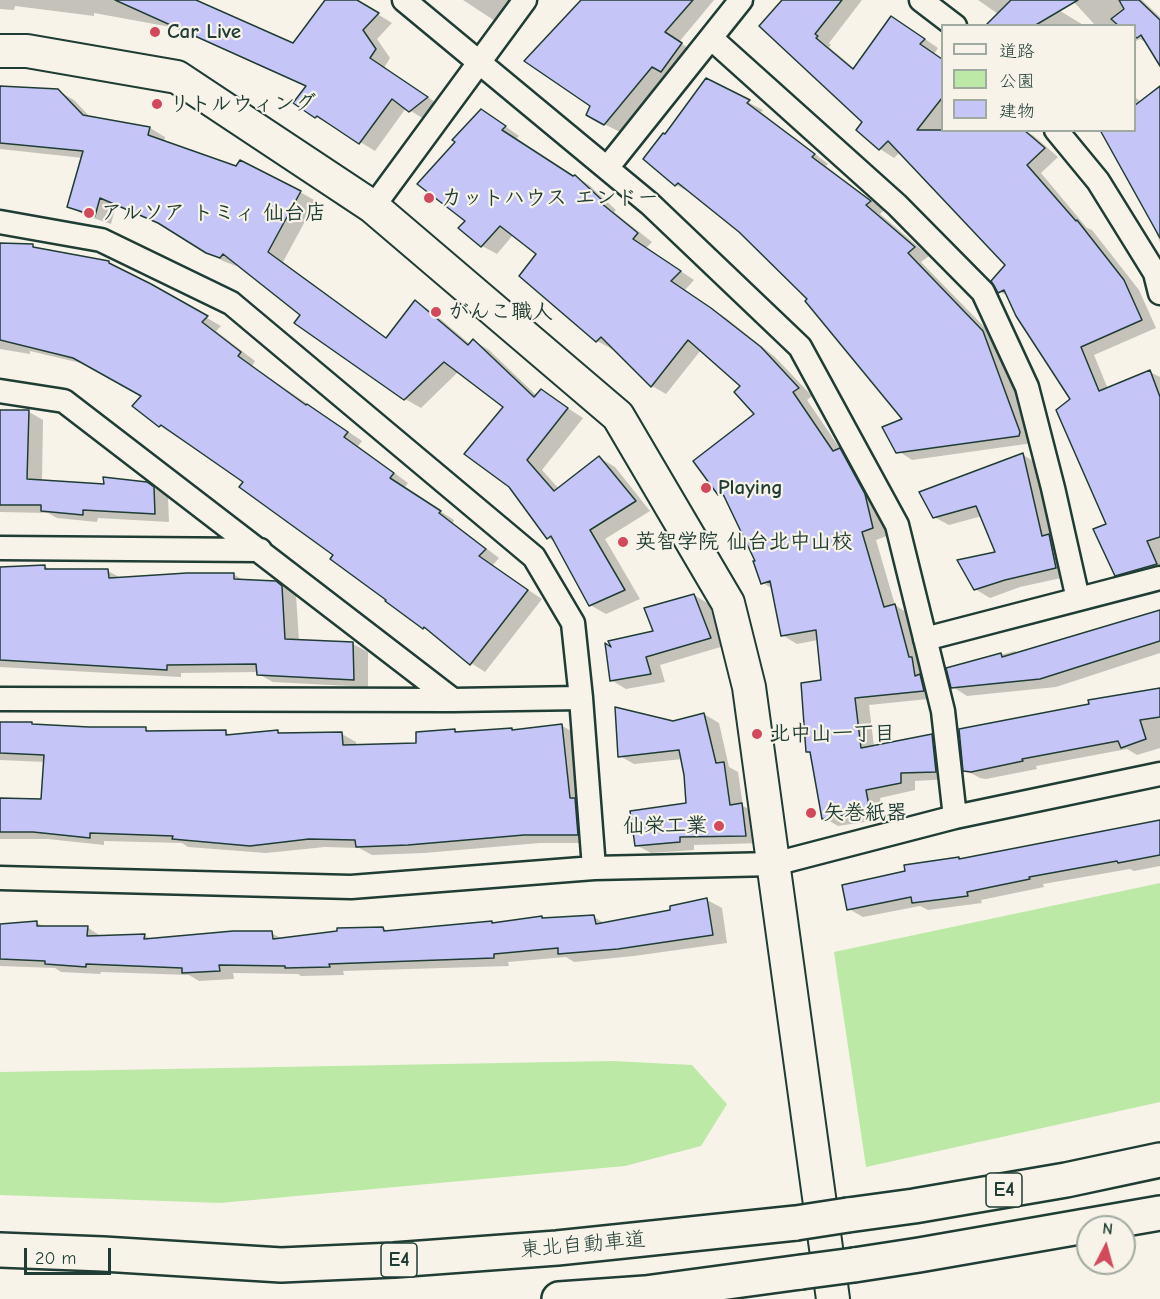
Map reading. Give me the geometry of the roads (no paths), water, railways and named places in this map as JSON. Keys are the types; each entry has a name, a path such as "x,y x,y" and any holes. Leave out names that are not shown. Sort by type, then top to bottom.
{"highway":[{"name":"東北自動車道","path":"0,1250 281,1265 394,1260 557,1248 796,1222 915,1206 1042,1184 1160,1160"},
{"name":"E4","path":"559,1299 645,1293 854,1265 1160,1213"}],"street":[{"path":"404,0 650,204 800,347 897,525 943,711 955,817"},
{"path":"373,207 525,0"},
{"path":"607,168 741,0"},
{"path":"921,0 952,24"},
{"path":"711,38 897,205 983,292 1027,387 1078,599"},
{"path":"0,51 27,51 177,77 373,207 618,416 728,603 749,687 833,1299"},
{"path":"1058,132 1098,181 1155,273 1160,293"},
{"path":"0,222 101,240 231,303 534,557 573,622 594,868"},
{"path":"0,391 64,401 453,700"},
{"path":"0,549 260,550"},
{"path":"925,639 1160,578"},
{"path":"0,699 581,698"},
{"path":"0,878 351,887 594,868 774,864 955,817 1160,774"}],"place":[{"name":"Car Live","path":"155,32"},
{"name":"リトルウィング","path":"157,104"},
{"name":"カットハウス エンドー","path":"429,198"},
{"name":"アルソア トミィ 仙台店","path":"89,213"},
{"name":"がんこ職人","path":"436,312"},
{"name":"Playing","path":"706,488"},
{"name":"英智学院 仙台北中山校","path":"623,542"},
{"name":"北中山一丁目","path":"757,734"},
{"name":"矢巻紙器","path":"811,813"},
{"name":"仙栄工業","path":"719,826"}]}
